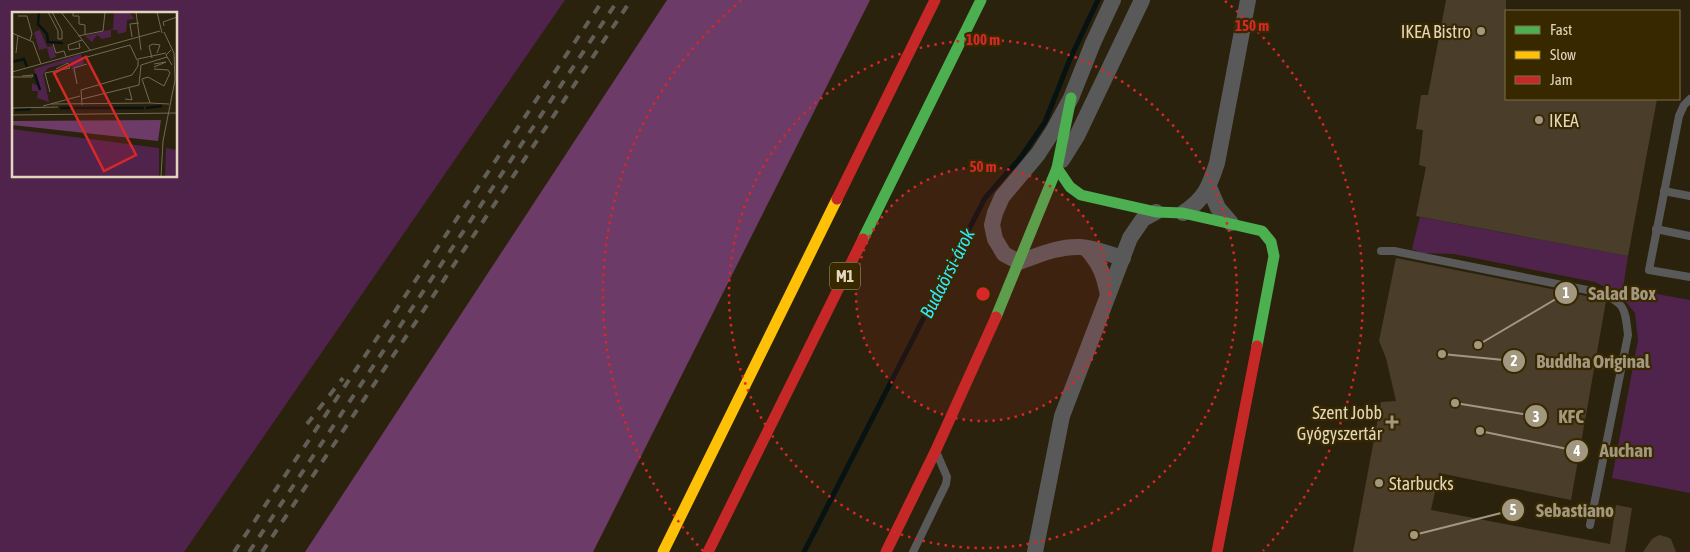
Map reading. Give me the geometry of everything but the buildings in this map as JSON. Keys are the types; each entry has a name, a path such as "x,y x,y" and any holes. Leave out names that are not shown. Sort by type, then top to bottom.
{"main road":[{"name":"M1","path":"663,552 935,0"},
{"name":"M1","path":"708,552 981,0"},
{"path":"886,552 976,364 1019,262 1057,168 1071,98"},
{"path":"1057,168 1073,191 1081,195 1156,212 1183,213 1230,223 1262,231 1271,242 1274,256 1217,552"}],"street":[{"path":"1113,0 1071,98 1038,154 1002,197 992,225 995,239 1004,254 1019,262 1048,251 1066,247 1086,248 1123,258"},
{"path":"1057,168 1077,136 1142,0"},
{"path":"1183,213 1200,201 1209,187 1217,163 1248,0"},
{"path":"1209,187 1218,208 1230,223"},
{"path":"1035,552 1062,416 1130,238 1136,226 1143,218 1156,212"},
{"path":"1086,248 1097,261 1103,273 1108,295"}],"lane":[{"path":"1690,99 1684,105 1679,116 1649,270 1690,277"},
{"path":"1664,191 1690,196"},
{"path":"1656,229 1690,236"},
{"path":"1381,251 1394,251 1602,293 1615,299 1625,310 1628,334 1590,525"},
{"path":"913,552 946,484 947,477 935,452"}],"shaded area":[{"path":"0,0 565,0 184,552 0,552"},
{"path":"667,0 870,0 593,552 305,552"},
{"path":"1420,217 1628,256 1623,288 1690,300 1690,493 1612,478 1638,340 1635,313 1621,296 1595,282 1454,254 1422,253 1412,249"}],"waterway":[{"name":"Budaörsi-árok","path":"804,552 985,198 1021,157 1045,122 1070,59 1098,0"}],"railway":[{"path":"234,552 603,0"},
{"path":"249,552 618,0"},
{"path":"262,552 631,0"},
{"path":"307,424 343,378"}],"traffic: fast":[{"path":"863,239 981,0"},
{"path":"996,317 1057,168 1071,98"},
{"path":"1057,168 1070,187 1081,195 1156,212 1183,213 1262,231 1271,242 1274,256 1257,346"}],"traffic: slow":[{"path":"663,552 837,199"}],"traffic: jam":[{"path":"837,199 935,0"},
{"path":"708,552 863,239"},
{"path":"886,552 935,452 996,317"},
{"path":"1217,552 1257,346"}],"place":[{"name":"IKEA Bistro","path":"1481,31"},
{"name":"IKEA","path":"1539,120"},
{"name":"Salad Box","path":"1478,345"},
{"name":"Buddha Original","path":"1442,354"},
{"name":"KFC","path":"1455,403"},
{"name":"Szent Jobb Gyógyszertár","path":"1392,422"},
{"name":"Auchan","path":"1480,431"},
{"name":"Starbucks","path":"1379,483"},
{"name":"Sebastiano","path":"1414,535"}]}
